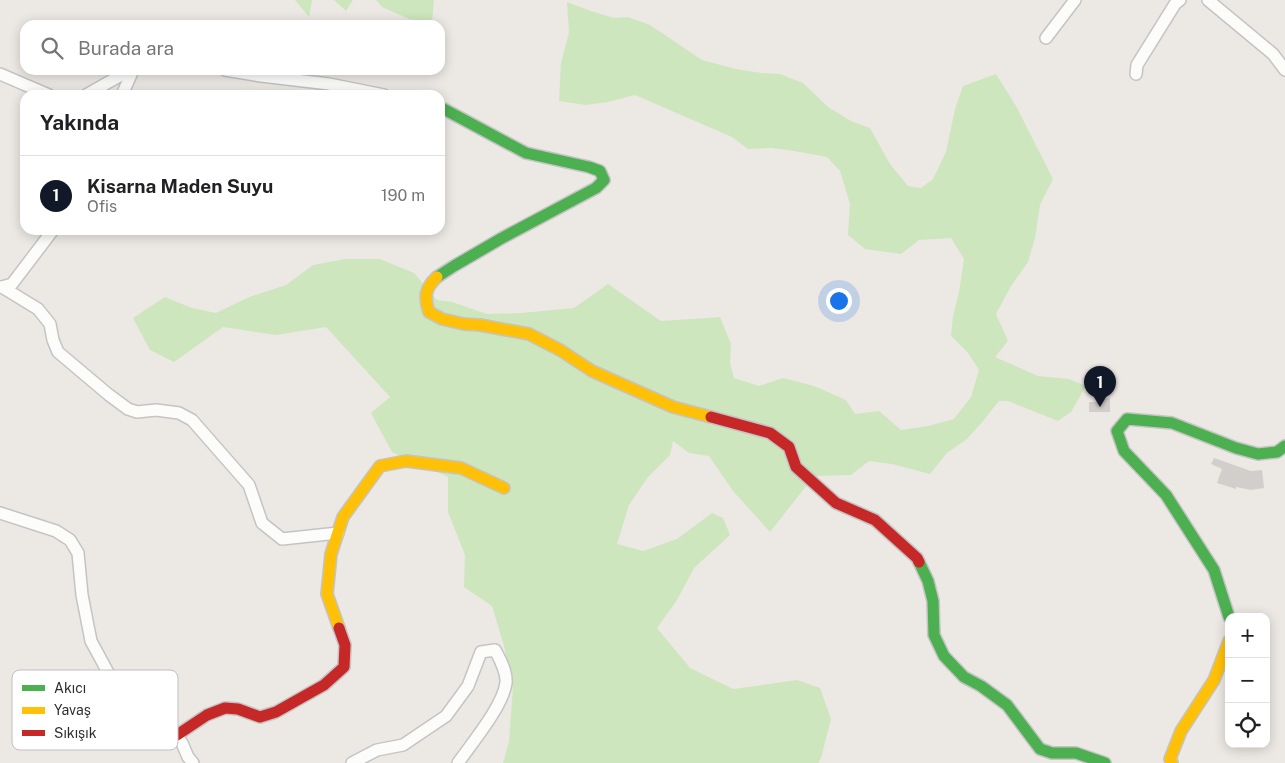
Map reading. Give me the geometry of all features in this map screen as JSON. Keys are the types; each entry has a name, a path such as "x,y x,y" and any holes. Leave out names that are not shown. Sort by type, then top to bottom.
{"street":[{"path":"1046,38 1075,0"},
{"path":"1136,74 1137,65 1175,4 1180,0"},
{"path":"1208,0 1273,54 1285,70"},
{"path":"0,74 37,90"},
{"path":"95,90 122,75"},
{"path":"124,90 129,75"},
{"path":"255,75 329,84 359,90"},
{"path":"445,110 526,153 600,171 604,180 596,188 509,233 445,271 428,285 425,295 430,312 442,319 464,324 529,334 560,350 592,371 673,407 770,433 789,447 796,467 836,503 876,520 917,558 928,581 933,601 934,635 944,656 964,677 981,686 1008,705 1030,738 1040,749 1052,753 1076,752 1105,763"},
{"path":"1,287 12,284 49,235"},
{"path":"1,287 38,309 50,324 53,340 58,352 109,395 137,412 156,410 179,413 192,420 249,485 262,523 282,539 338,533"},
{"path":"1228,613 1214,570 1166,494 1124,451 1117,431 1127,419 1172,423 1236,448 1258,454 1277,452 1285,446"},
{"path":"178,734 208,714 226,708 246,711 260,717 276,712 324,685 344,667 345,645 327,594 332,554 343,517 380,466 406,461 461,468 504,488"},
{"path":"0,513 56,531 70,540 78,553 82,595 91,640 107,670"},
{"path":"352,763 377,750 403,745 446,716 468,686 481,652 495,650 502,664 506,682 499,705 458,763"},
{"path":"1172,763 1170,758 1181,732 1214,680 1225,651"},
{"path":"178,737 193,763"}],"green space":[{"path":"295,0 312,0 309,17"},
{"path":"334,0 353,0 346,11"},
{"path":"376,0 434,0 432,20 409,19 382,7"},
{"path":"567,2 614,18 628,17 650,25 702,60 736,69 780,74 803,83 828,107 851,121 870,128 890,164 908,186 921,188 933,179 946,152 955,109 963,86 996,74 1016,106 1053,179 1040,205 1035,238 1028,262 1011,286 996,314 1008,341 995,357 1038,376 1069,379 1086,386 1071,412 1058,421 1008,401 999,401 967,439 947,453 930,474 892,464 869,461 851,475 814,476 770,532 733,491 709,456 689,453 673,441 670,455 648,477 629,505 617,544 643,551 677,539 712,513 723,518 730,535 694,568 677,600 657,628 690,668 733,689 797,680 820,688 831,719 818,763 503,763 509,742 513,687 504,646 492,606 464,587 465,555 448,512 448,477 392,452 371,413 390,397 326,327 276,335 223,327 174,362 150,350 133,318 165,297 192,308 216,313 249,297 286,285 313,265 345,259 380,259 414,273 437,300 452,302 487,314 574,308 608,284 661,321 720,317 731,344 730,363 734,378 759,386 783,378 814,386 846,400 855,414 879,411 901,430 928,426 954,419 971,397 979,370 968,353 951,336 964,259 951,238 919,240 901,254 865,249 848,235 850,204 840,171 827,157 772,148 748,149 732,137 635,95 586,105 559,101 561,63 569,32"}],"building":[{"path":"1110,398 1110,412 1089,412 1089,402"},
{"path":"1214,458 1251,471 1262,470 1264,488 1251,490 1236,487 1236,489 1217,483 1222,469 1211,464"}],"traffic: fast":[{"path":"437,277 502,238 596,188 604,180 600,171 589,167 526,153 445,110"},
{"path":"1228,613 1214,570 1166,495 1124,451 1117,431 1127,419 1172,423 1236,448 1258,454 1277,452 1285,446"},
{"path":"919,562 928,581 933,601 934,635 944,656 964,677 981,686 1007,705 1040,749 1052,753 1076,753 1105,763"}],"traffic: slow":[{"path":"437,277 428,289 426,302 429,312 442,319 529,334 560,350 592,371 673,407 711,417"},
{"path":"339,628 327,594 331,554 343,517 380,466 406,461 461,468 504,488"},
{"path":"1172,763 1170,759 1181,731 1214,680 1225,651"}],"traffic: jam":[{"path":"711,417 770,433 789,447 796,467 836,503 875,520 917,558 919,562"},
{"path":"178,734 207,715 225,708 238,709 260,717 276,712 324,685 344,667 345,645 339,628"}],"place":[{"name":"Kisarna Maden Suyu","path":"1100,407"}]}
